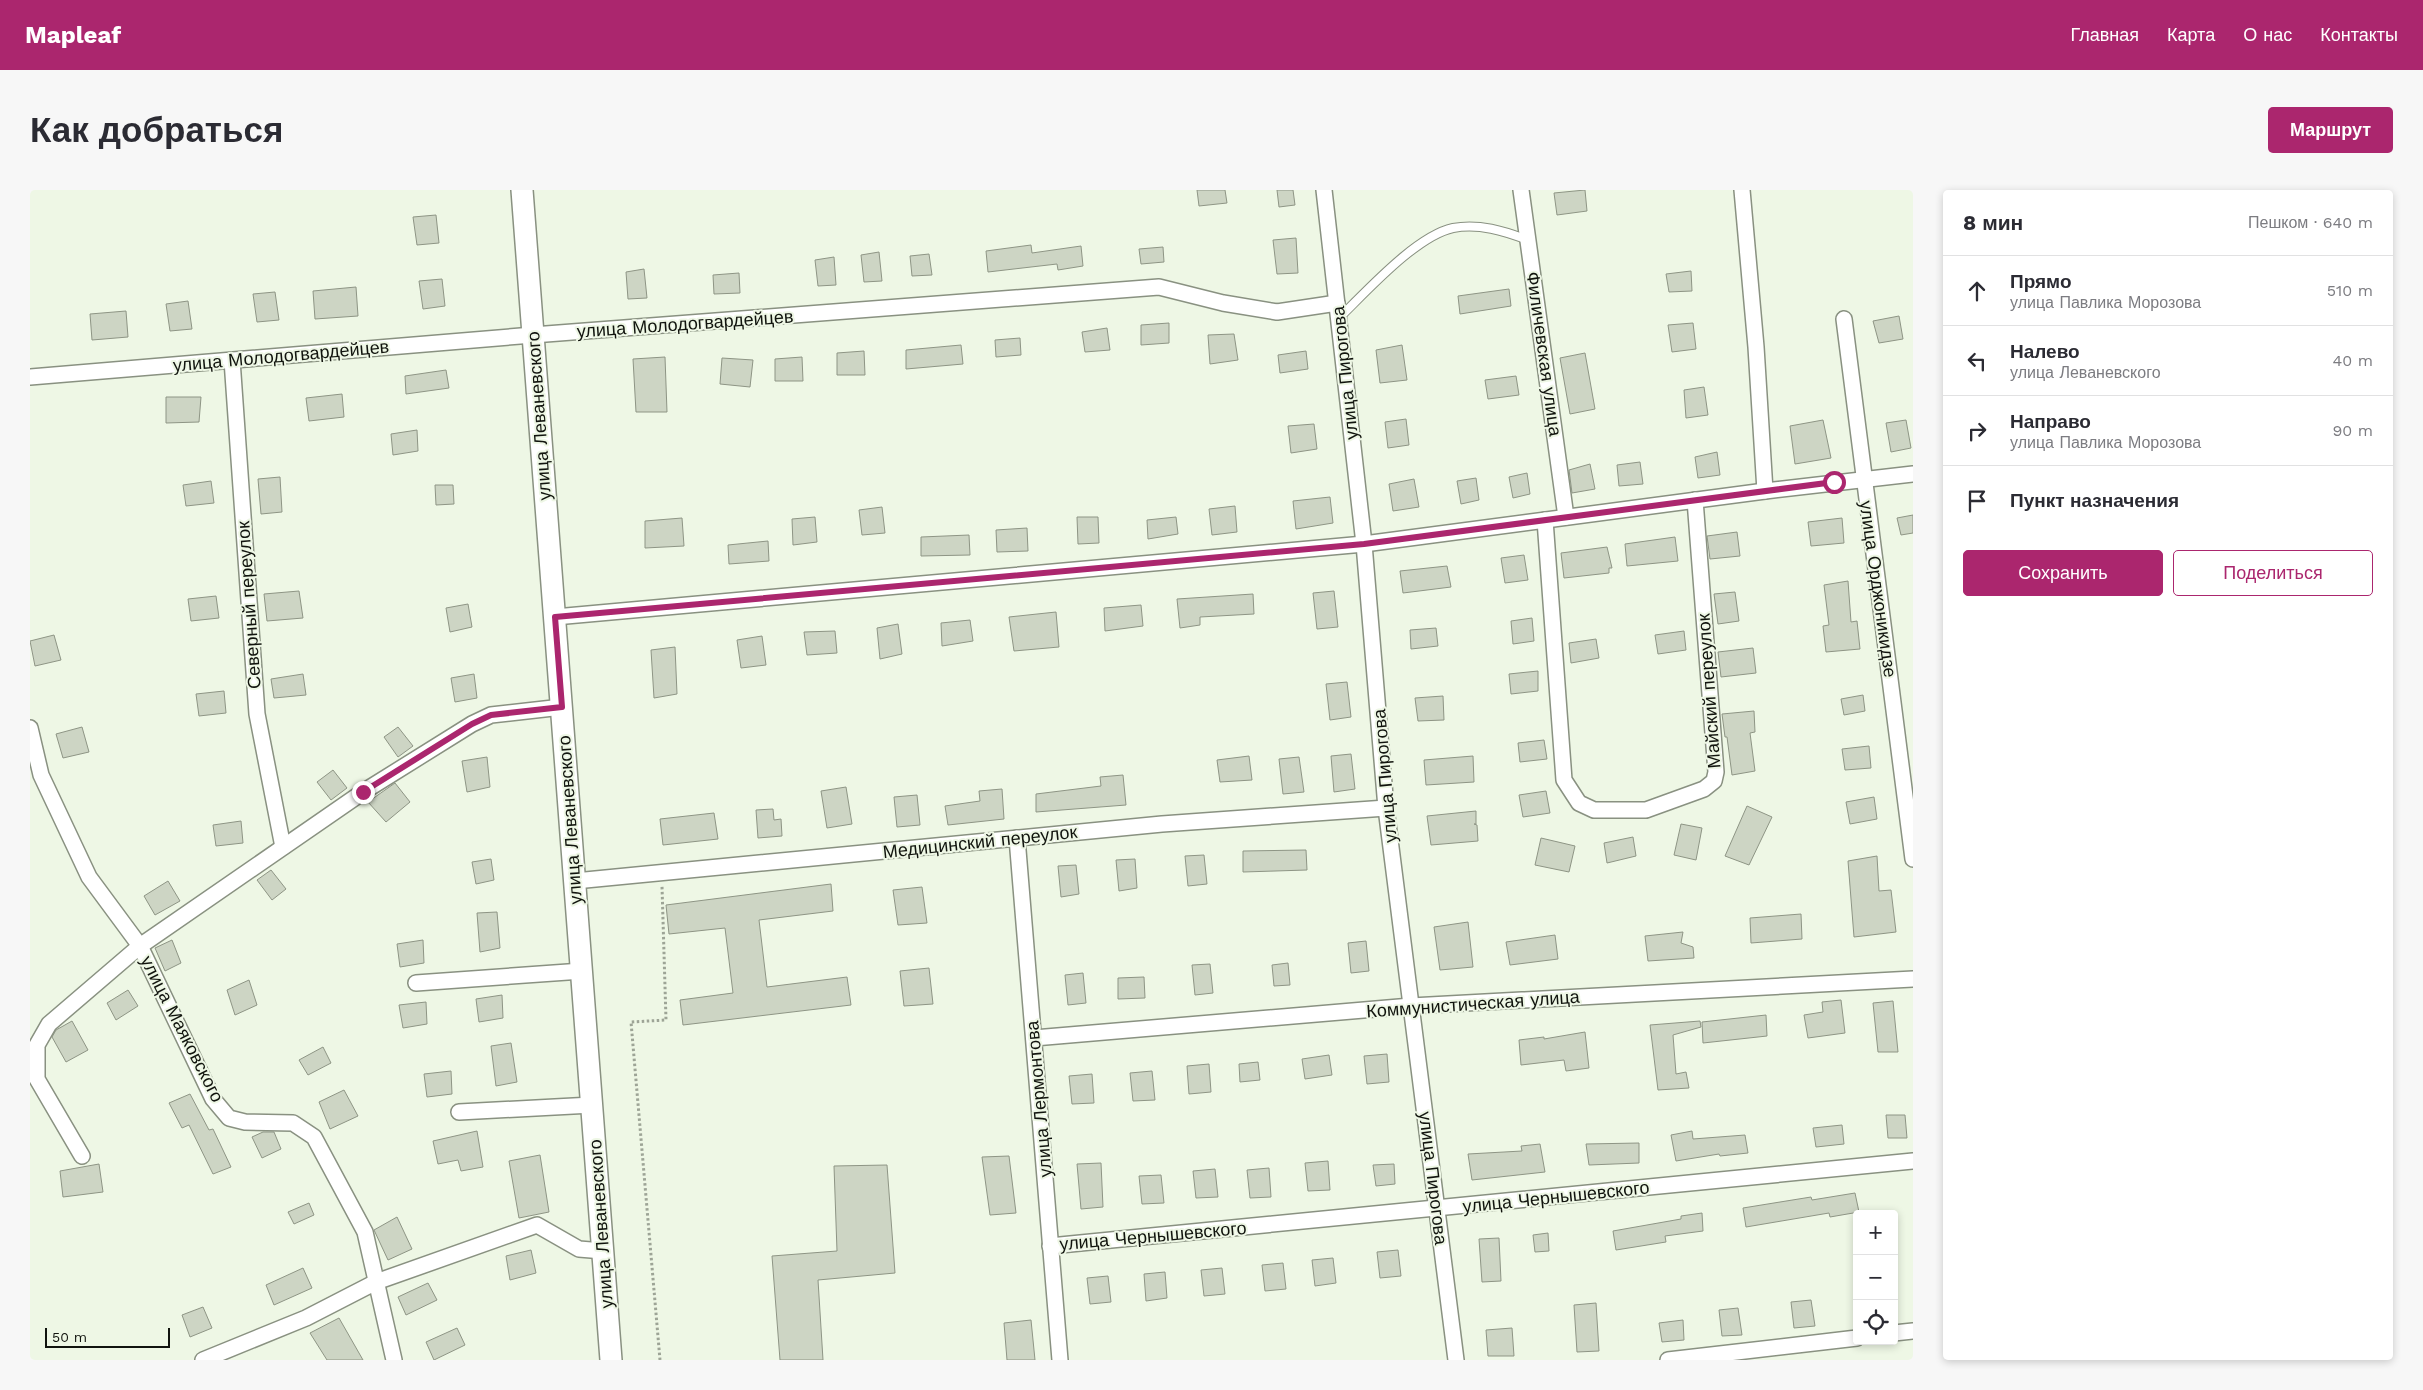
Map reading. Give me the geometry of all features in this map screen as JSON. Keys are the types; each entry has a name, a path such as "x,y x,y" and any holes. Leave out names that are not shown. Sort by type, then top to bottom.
{"street":[{"name":"улица Леваневского","path":"522,190 612,1360"},
{"name":"улица Пирогова","path":"1324,190 1364,544 1386,808 1456,1360"},
{"name":"Филичевская улица","path":"1521,190 1566,517"},
{"path":"1742,190 1756,347 1765,491"},
{"name":"улица Молодогвардейцев","path":"30,377 533,335 1159,287 1223,303 1278,312 1337,303"},
{"name":"улица Орджоникидзе","path":"1844,319 1913,859"},
{"name":"Северный переулок","path":"232,360 257,714 283,847"},
{"path":"555,617 1364,544 1765,491 1913,474"},
{"name":"Майский переулок","path":"1546,520 1564,780 1579,803 1594,810 1646,810 1704,789 1714,781 1716,772 1695,500"},
{"path":"82,1156 38,1080 37,1045 49,1024 140,946 363,792 472,724 491,715 562,707"},
{"name":"улица Маяковского","path":"30,728 41,775 89,877 140,946 213,1099 229,1118 245,1122 293,1123 314,1137 365,1232 394,1360"},
{"name":"Медицинский переулок","path":"575,881 1162,824 1386,808"},
{"name":"улица Лермонтова","path":"1018,838 1060,1360"},
{"path":"416,983 582,971"},
{"name":"Коммунистическая улица","path":"1034,1038 1411,1006 1913,979"},
{"path":"459,1112 592,1106"},
{"name":"улица Чернышевского","path":"1050,1246 1913,1161"},
{"path":"203,1360 306,1318 376,1282 537,1225 579,1248 603,1251"},
{"path":"1898,1333 1913,1331"},
{"path":"1668,1360 1853,1338"}],"lane":[{"path":"1339,319 1389,269 1437,235 1452,228 1471,226 1490,228 1528,240"}],"path":[{"path":"660,1360 631,1022 666,1020 661,873"}],"building":[{"path":"1197,190 1225,190 1227,203 1199,206"},
{"path":"1277,190 1293,190 1295,205 1279,207"},
{"path":"1585,190 1587,211 1557,215 1554,193"},
{"path":"436,215 439,243 417,245 413,217"},
{"path":"1296,238 1298,273 1277,274 1273,240"},
{"path":"1031,245 1032,253 1081,246 1083,266 1058,270 1057,264 988,272 986,251"},
{"path":"1163,247 1164,262 1141,264 1139,249"},
{"path":"879,252 882,281 864,282 861,255"},
{"path":"929,254 932,275 912,276 910,256"},
{"path":"834,257 836,285 818,286 815,260"},
{"path":"644,269 647,298 628,299 626,272"},
{"path":"1691,271 1692,291 1669,292 1666,274"},
{"path":"739,273 740,293 714,294 713,275"},
{"path":"442,279 445,306 423,309 419,281"},
{"path":"356,287 358,316 315,319 313,291"},
{"path":"1509,289 1511,306 1460,314 1458,296"},
{"path":"275,292 279,320 257,322 253,294"},
{"path":"188,301 192,329 170,331 166,304"},
{"path":"126,311 128,337 92,340 90,314"},
{"path":"1899,316 1903,339 1879,343 1873,321"},
{"path":"1169,323 1169,343 1141,345 1141,325"},
{"path":"1693,323 1696,349 1672,352 1668,325"},
{"path":"1107,328 1110,350 1085,352 1082,332"},
{"path":"1234,334 1238,360 1210,364 1208,335"},
{"path":"1020,338 1021,355 996,357 995,340"},
{"path":"961,345 963,364 906,369 906,350"},
{"path":"1402,345 1407,380 1380,383 1376,350"},
{"path":"864,351 865,375 837,375 837,353"},
{"path":"1306,351 1308,369 1280,373 1278,355"},
{"path":"1585,353 1595,409 1570,414 1560,358"},
{"path":"665,357 667,412 636,412 633,359"},
{"path":"802,357 803,381 775,381 775,359"},
{"path":"722,358 753,360 750,387 720,384"},
{"path":"446,370 449,388 406,394 405,376"},
{"path":"1516,376 1519,395 1488,399 1485,380"},
{"path":"1704,387 1708,415 1686,418 1684,390"},
{"path":"342,394 344,417 309,421 306,398"},
{"path":"166,397 201,397 199,422 166,423"},
{"path":"1406,419 1409,445 1388,448 1385,422"},
{"path":"1823,420 1831,458 1795,464 1790,426"},
{"path":"1906,420 1911,448 1891,452 1886,423"},
{"path":"1314,424 1317,449 1291,453 1288,426"},
{"path":"417,430 418,451 393,455 391,434"},
{"path":"1717,452 1720,475 1698,478 1695,457"},
{"path":"1640,462 1643,484 1619,486 1617,465"},
{"path":"1590,464 1595,489 1572,493 1569,470"},
{"path":"1527,473 1530,494 1513,498 1509,477"},
{"path":"280,477 282,512 261,514 258,479"},
{"path":"1476,478 1479,500 1461,504 1457,481"},
{"path":"1414,479 1419,507 1393,511 1389,484"},
{"path":"211,481 214,503 186,506 183,485"},
{"path":"435,485 453,485 454,504 436,505"},
{"path":"1330,497 1333,523 1296,529 1293,501"},
{"path":"1235,506 1237,532 1212,535 1209,509"},
{"path":"882,507 885,533 862,535 859,510"},
{"path":"1913,515 1913,533 1901,535 1897,518"},
{"path":"815,517 817,542 793,545 792,519"},
{"path":"1077,517 1098,517 1099,543 1078,544"},
{"path":"1176,517 1178,534 1148,539 1147,520"},
{"path":"682,518 684,546 645,548 645,521"},
{"path":"1842,518 1844,543 1811,546 1808,522"},
{"path":"1027,528 1028,551 997,552 996,530"},
{"path":"1737,532 1740,556 1710,559 1707,536"},
{"path":"969,535 970,555 921,556 921,537"},
{"path":"1675,537 1678,561 1627,566 1625,544"},
{"path":"768,541 769,561 729,564 728,545"},
{"path":"1607,547 1612,568 1609,568 1609,573 1564,578 1561,553"},
{"path":"1524,555 1528,580 1505,583 1501,558"},
{"path":"1447,566 1451,587 1403,593 1400,571"},
{"path":"1848,581 1851,622 1857,621 1860,649 1826,652 1823,626 1829,625 1824,585"},
{"path":"299,591 303,618 267,621 264,594"},
{"path":"1334,591 1338,627 1317,629 1313,593"},
{"path":"1735,592 1739,621 1718,624 1714,594"},
{"path":"1253,594 1254,614 1200,617 1200,625 1180,628 1177,599"},
{"path":"216,596 219,618 191,621 188,599"},
{"path":"468,604 472,627 450,632 446,608"},
{"path":"1141,605 1143,626 1105,631 1104,608"},
{"path":"1056,612 1059,647 1014,651 1009,617"},
{"path":"1532,618 1534,641 1513,644 1511,621"},
{"path":"970,620 973,641 942,646 941,623"},
{"path":"898,624 902,654 880,659 877,628"},
{"path":"1436,628 1438,646 1411,649 1410,630"},
{"path":"835,631 837,653 807,655 804,632"},
{"path":"1684,631 1686,650 1658,654 1655,635"},
{"path":"54,635 61,660 35,666 30,641"},
{"path":"762,636 766,665 741,668 737,640"},
{"path":"1596,639 1599,658 1571,663 1569,643"},
{"path":"675,647 677,694 654,698 651,650"},
{"path":"1753,648 1756,673 1721,677 1718,652"},
{"path":"1538,671 1538,691 1511,694 1509,674"},
{"path":"303,674 306,695 274,698 271,679"},
{"path":"474,674 477,698 455,702 451,678"},
{"path":"1347,682 1351,717 1330,720 1326,684"},
{"path":"224,691 226,713 199,716 196,694"},
{"path":"1863,695 1865,711 1844,715 1841,699"},
{"path":"1443,696 1444,720 1418,721 1415,698"},
{"path":"1754,711 1755,732 1750,733 1755,771 1732,775 1722,714"},
{"path":"82,727 89,752 63,758 56,734"},
{"path":"398,727 413,746 398,757 384,737"},
{"path":"1544,740 1547,759 1520,762 1518,743"},
{"path":"1869,746 1871,768 1845,770 1842,749"},
{"path":"1351,754 1355,789 1334,792 1331,756"},
{"path":"1249,756 1252,780 1220,782 1217,760"},
{"path":"1473,756 1474,782 1426,785 1424,760"},
{"path":"487,757 490,787 467,792 462,761"},
{"path":"1299,757 1304,792 1283,794 1279,759"},
{"path":"333,770 347,788 331,800 317,782"},
{"path":"1123,775 1126,805 1036,812 1036,794 1101,786 1100,777"},
{"path":"395,783 410,802 386,822 368,802"},
{"path":"846,787 852,824 827,828 821,791"},
{"path":"1002,789 1004,819 948,825 945,806 980,801 979,791"},
{"path":"1546,791 1550,813 1523,817 1519,795"},
{"path":"917,795 920,825 897,827 894,797"},
{"path":"1874,797 1877,819 1850,824 1846,802"},
{"path":"1747,806 1772,817 1749,865 1725,856"},
{"path":"773,809 774,820 781,819 782,836 758,838 756,810"},
{"path":"1476,811 1476,824 1474,824 1477,825 1478,841 1431,845 1427,816"},
{"path":"714,813 718,839 663,845 660,819"},
{"path":"241,821 243,843 216,846 213,825"},
{"path":"1681,824 1702,828 1696,860 1674,855"},
{"path":"1633,837 1636,856 1607,863 1604,843"},
{"path":"1541,838 1575,846 1569,872 1535,865"},
{"path":"1306,850 1307,870 1243,872 1243,851"},
{"path":"1204,855 1207,884 1188,886 1185,856"},
{"path":"1877,856 1879,891 1891,890 1896,932 1854,937 1848,861"},
{"path":"491,859 494,880 476,884 472,862"},
{"path":"1135,859 1137,888 1119,891 1116,860"},
{"path":"1076,865 1079,894 1061,897 1058,866"},
{"path":"271,870 286,889 272,900 257,880"},
{"path":"168,881 180,901 155,915 144,896"},
{"path":"831,884 833,911 759,920 767,987 847,977 851,1005 683,1025 680,1000 733,993 725,928 669,934 666,905"},
{"path":"922,887 927,923 898,925 893,890"},
{"path":"497,912 500,948 480,952 477,913"},
{"path":"1801,914 1802,939 1751,943 1750,918"},
{"path":"1468,922 1473,967 1440,970 1434,927"},
{"path":"1683,932 1681,943 1693,947 1694,958 1648,961 1645,936"},
{"path":"1555,935 1558,959 1510,965 1506,942"},
{"path":"172,940 181,963 165,971 155,948"},
{"path":"423,940 424,963 400,967 397,944"},
{"path":"1366,941 1369,971 1351,973 1348,943"},
{"path":"1288,963 1290,985 1274,986 1272,965"},
{"path":"1210,964 1213,993 1195,995 1192,965"},
{"path":"929,968 933,1004 904,1006 900,971"},
{"path":"1083,973 1086,1003 1068,1005 1065,975"},
{"path":"1144,977 1145,998 1118,999 1118,978"},
{"path":"249,980 257,1005 235,1015 227,990"},
{"path":"128,990 138,1006 116,1020 107,1003"},
{"path":"502,995 503,1018 479,1022 476,999"},
{"path":"1841,1000 1845,1033 1808,1038 1804,1015 1823,1012 1822,1002"},
{"path":"1893,1001 1898,1052 1878,1052 1873,1003"},
{"path":"426,1002 427,1024 403,1028 399,1005"},
{"path":"1766,1015 1767,1036 1703,1043 1702,1022"},
{"path":"72,1021 88,1050 66,1062 52,1037 56,1030"},
{"path":"1700,1021 1701,1027 1673,1035 1676,1074 1686,1072 1689,1088 1658,1090 1650,1025"},
{"path":"1585,1032 1589,1068 1566,1071 1564,1060 1521,1065 1519,1040 1544,1037 1544,1039"},
{"path":"511,1043 517,1082 496,1086 491,1046"},
{"path":"323,1047 331,1063 308,1075 299,1060"},
{"path":"1387,1054 1389,1082 1367,1084 1364,1056"},
{"path":"1329,1055 1332,1075 1305,1079 1302,1059"},
{"path":"1258,1062 1260,1080 1240,1082 1239,1064"},
{"path":"1209,1064 1211,1092 1189,1094 1187,1066"},
{"path":"451,1071 452,1094 427,1097 424,1074"},
{"path":"1152,1071 1155,1100 1133,1101 1130,1073"},
{"path":"1092,1074 1094,1103 1072,1104 1069,1076"},
{"path":"344,1090 358,1116 330,1129 319,1102"},
{"path":"190,1094 209,1130 213,1129 231,1167 213,1174 189,1125 182,1128 169,1103"},
{"path":"1886,1115 1905,1115 1907,1138 1888,1138"},
{"path":"1842,1125 1844,1144 1816,1147 1813,1128"},
{"path":"477,1131 483,1167 461,1171 458,1160 438,1164 433,1141"},
{"path":"1692,1131 1693,1139 1745,1135 1748,1153 1720,1156 1719,1154 1676,1161 1671,1135"},
{"path":"263,1132 274,1132 281,1149 262,1158 252,1137"},
{"path":"1639,1143 1639,1163 1589,1165 1586,1144"},
{"path":"1540,1144 1545,1172 1472,1180 1468,1154 1522,1151 1521,1146"},
{"path":"540,1155 549,1212 519,1218 509,1161"},
{"path":"1009,1156 1016,1213 990,1215 982,1157"},
{"path":"1328,1161 1330,1190 1308,1191 1305,1163"},
{"path":"1101,1163 1103,1207 1081,1209 1077,1164"},
{"path":"99,1164 103,1192 63,1197 60,1171"},
{"path":"1394,1164 1395,1184 1376,1186 1373,1165"},
{"path":"887,1165 895,1273 818,1280 823,1360 780,1360 772,1256 837,1251 834,1166"},
{"path":"1269,1168 1271,1197 1250,1198 1247,1170"},
{"path":"1215,1169 1218,1197 1196,1198 1193,1171"},
{"path":"1161,1175 1164,1203 1142,1204 1139,1176"},
{"path":"1855,1193 1859,1210 1853,1210 1853,1213 1830,1217 1829,1213 1746,1227 1743,1208 1811,1197 1812,1200"},
{"path":"309,1203 314,1215 294,1224 288,1212"},
{"path":"1702,1213 1703,1231 1665,1236 1666,1242 1616,1250 1613,1231 1681,1219 1681,1216"},
{"path":"397,1217 412,1249 388,1260 374,1230"},
{"path":"1548,1233 1549,1251 1535,1252 1533,1235"},
{"path":"1499,1238 1501,1281 1482,1282 1479,1239"},
{"path":"531,1250 536,1273 510,1280 506,1256"},
{"path":"1398,1250 1401,1276 1380,1278 1377,1252"},
{"path":"1333,1258 1336,1283 1315,1286 1312,1260"},
{"path":"1283,1263 1286,1289 1265,1291 1262,1265"},
{"path":"303,1268 312,1288 274,1305 266,1285"},
{"path":"1222,1268 1225,1294 1204,1296 1201,1270"},
{"path":"1165,1272 1167,1298 1146,1301 1144,1274"},
{"path":"1108,1276 1111,1302 1090,1304 1087,1278"},
{"path":"428,1283 437,1300 406,1315 398,1297"},
{"path":"1811,1300 1815,1326 1794,1328 1791,1302"},
{"path":"1596,1303 1599,1351 1577,1352 1574,1305"},
{"path":"203,1307 212,1328 190,1337 182,1315"},
{"path":"1738,1308 1742,1335 1722,1336 1719,1310"},
{"path":"339,1318 363,1360 327,1360 310,1333"},
{"path":"1031,1320 1035,1360 1007,1360 1004,1323"},
{"path":"1683,1320 1684,1340 1662,1342 1659,1323"},
{"path":"457,1328 465,1345 434,1360 426,1342"},
{"path":"1512,1328 1514,1356 1488,1356 1486,1330"}],"route":[{"path":"363,792 472,724 491,715 562,707 555,617 1364,544 1834,482"}]}
